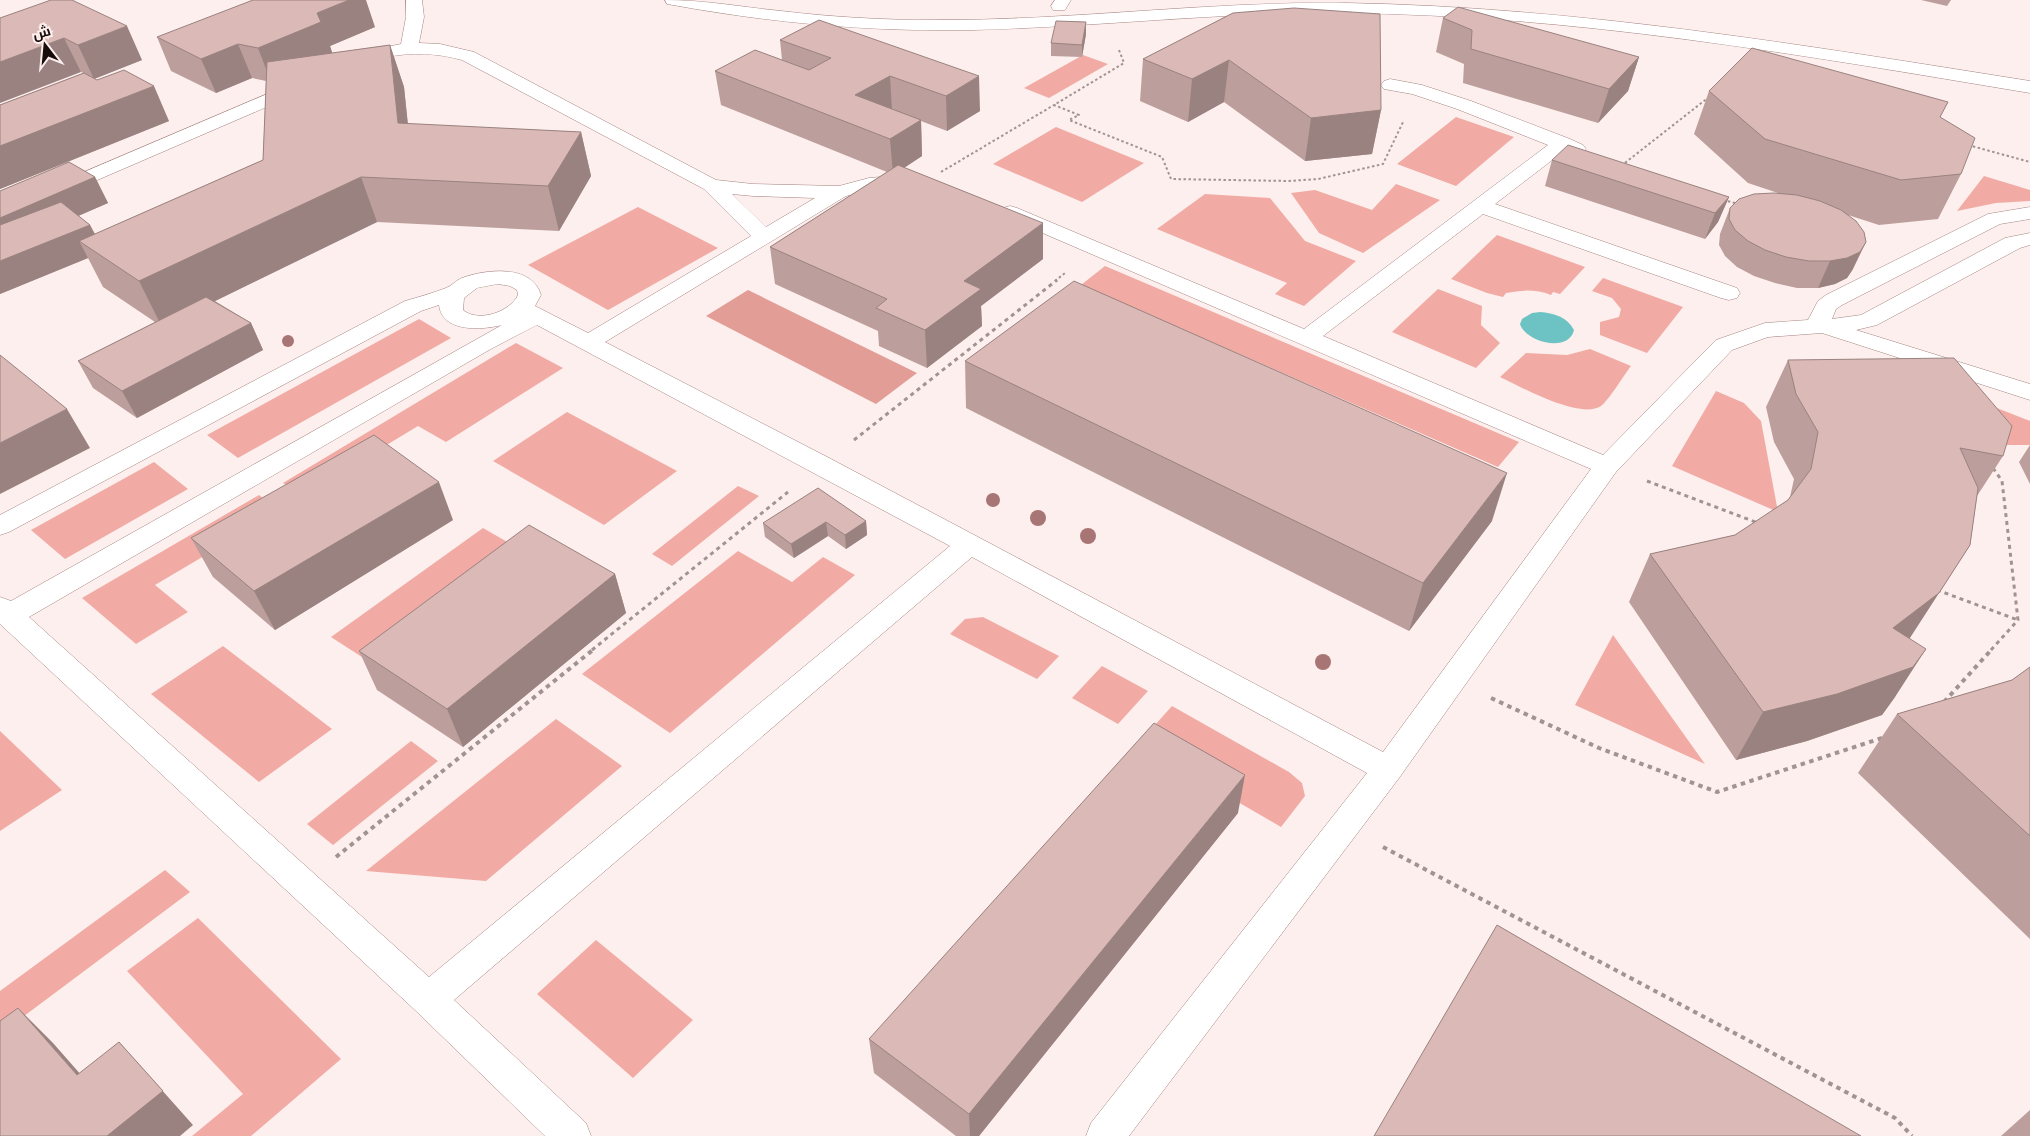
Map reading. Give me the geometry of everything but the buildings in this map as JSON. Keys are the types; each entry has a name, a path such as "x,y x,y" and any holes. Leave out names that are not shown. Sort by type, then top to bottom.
{"street":[{"path":"409,49 415,17 414,0"},
{"path":"673,0 719,9 800,19 885,24 972,25 1252,4 1525,15 1715,36 2030,87"},
{"path":"775,0 812,5 894,10 976,10 1061,3 1151,0"},
{"path":"335,71 362,59 409,49 429,48 452,51 468,56 711,185 765,237"},
{"path":"0,216 317,79"},
{"path":"1390,85 1415,89 1464,106 1563,143 1619,168"},
{"path":"1305,339 1563,143"},
{"path":"711,185 753,190 839,192 869,184 901,181 925,183"},
{"path":"588,343 839,192"},
{"path":"995,206 1607,466"},
{"path":"1480,206 1729,293"},
{"path":"1818,326 1826,306 1834,300 1995,218 2030,213"},
{"path":"1105,1136 1388,769 1607,466 1724,345 1765,330 1853,324 1869,320 2013,243 2030,239"},
{"path":"0,526 413,306 456,292 476,281 498,277 509,278 525,284 529,290 529,296 519,314 481,345 5,611 429,999 572,1136"},
{"path":"456,292 450,299 449,307 453,313 461,318 472,322 519,314 588,343 822,465 1388,769"},
{"path":"481,345 497,326 519,314"},
{"path":"1818,326 2030,392"},
{"path":"429,999 968,545"}],"path":[{"path":"925,183 1124,62 1118,47"},
{"path":"1054,105 1079,115 1069,120 1162,158 1171,179 1289,181 1318,179 1383,164 1401,128 1415,89"},
{"path":"1619,168 1710,96"},
{"path":"1963,144 2030,162"},
{"path":"1720,199 1739,204"},
{"path":"302,884 822,465 1097,248"},
{"path":"1938,709 2018,620 2002,481 1991,465"},
{"path":"1607,466 1766,525"},
{"path":"1934,589 2018,620"},
{"path":"1452,680 1599,748 1717,792 1886,736"},
{"path":"1344,826 1895,1118 1912,1136"}],"shaded area":[{"path":"1083,55 1108,64 1049,98 1024,88"},
{"path":"1456,117 1514,137 1456,186 1397,164"},
{"path":"1056,127 1144,163 1082,202 993,164"},
{"path":"1984,176 2030,190 2030,201 1996,203 1957,211"},
{"path":"1396,184 1440,200 1363,253 1319,233 1291,193 1315,190 1372,210"},
{"path":"1205,194 1270,198 1305,241 1356,261 1304,306 1275,294 1287,283 1157,229"},
{"path":"638,207 718,248 608,310 528,265"},
{"path":"1497,235 1585,267 1560,294 1553,292 1551,295 1534,291 1523,291 1506,293 1503,297 1451,279"},
{"path":"1105,266 1519,442 1498,467 1081,285"},
{"path":"1603,278 1683,307 1647,353 1600,335 1600,322 1619,317 1621,309 1612,298 1592,291"},
{"path":"1438,289 1482,306 1481,325 1500,343 1476,368 1392,332"},
{"path":"748,290 917,373 876,404 706,316"},
{"path":"419,319 451,338 238,458 207,435"},
{"path":"516,343 563,368 446,442 418,426 302,496 283,483"},
{"path":"1590,349 1631,366 1601,406 1591,409 1579,409 1565,406 1500,377 1526,353 1567,355"},
{"path":"1716,391 1744,403 1761,421 1778,512 1672,466"},
{"path":"1984,403 2030,421 2030,445 2006,445"},
{"path":"567,412 677,471 604,525 493,461"},
{"path":"154,462 188,489 65,559 31,530"},
{"path":"738,486 759,496 672,566 652,554"},
{"path":"259,495 280,511 155,585 188,612 136,644 82,598"},
{"path":"483,528 511,544 365,659 331,637"},
{"path":"738,551 792,582 823,557 855,575 670,733 582,674"},
{"path":"983,617 1059,656 1037,679 950,634 965,619"},
{"path":"1613,635 1705,764 1575,705"},
{"path":"223,646 332,729 259,782 151,694"},
{"path":"1102,666 1148,691 1118,724 1072,698"},
{"path":"1172,706 1289,772 1302,783 1305,796 1281,827 1138,744"},
{"path":"556,719 622,766 486,881 366,871"},
{"path":"0,731 62,790 0,831"},
{"path":"411,741 438,761 333,845 307,824"},
{"path":"165,870 190,892 0,1034 0,991"},
{"path":"198,918 341,1059 251,1136 192,1136 243,1094 127,971"},
{"path":"596,940 693,1020 633,1078 537,994"}],"water":[{"path":"1532,313 1550,313 1568,322 1574,330 1570,337 1564,341 1547,343 1530,336 1524,331 1520,324 1522,319"}]}
